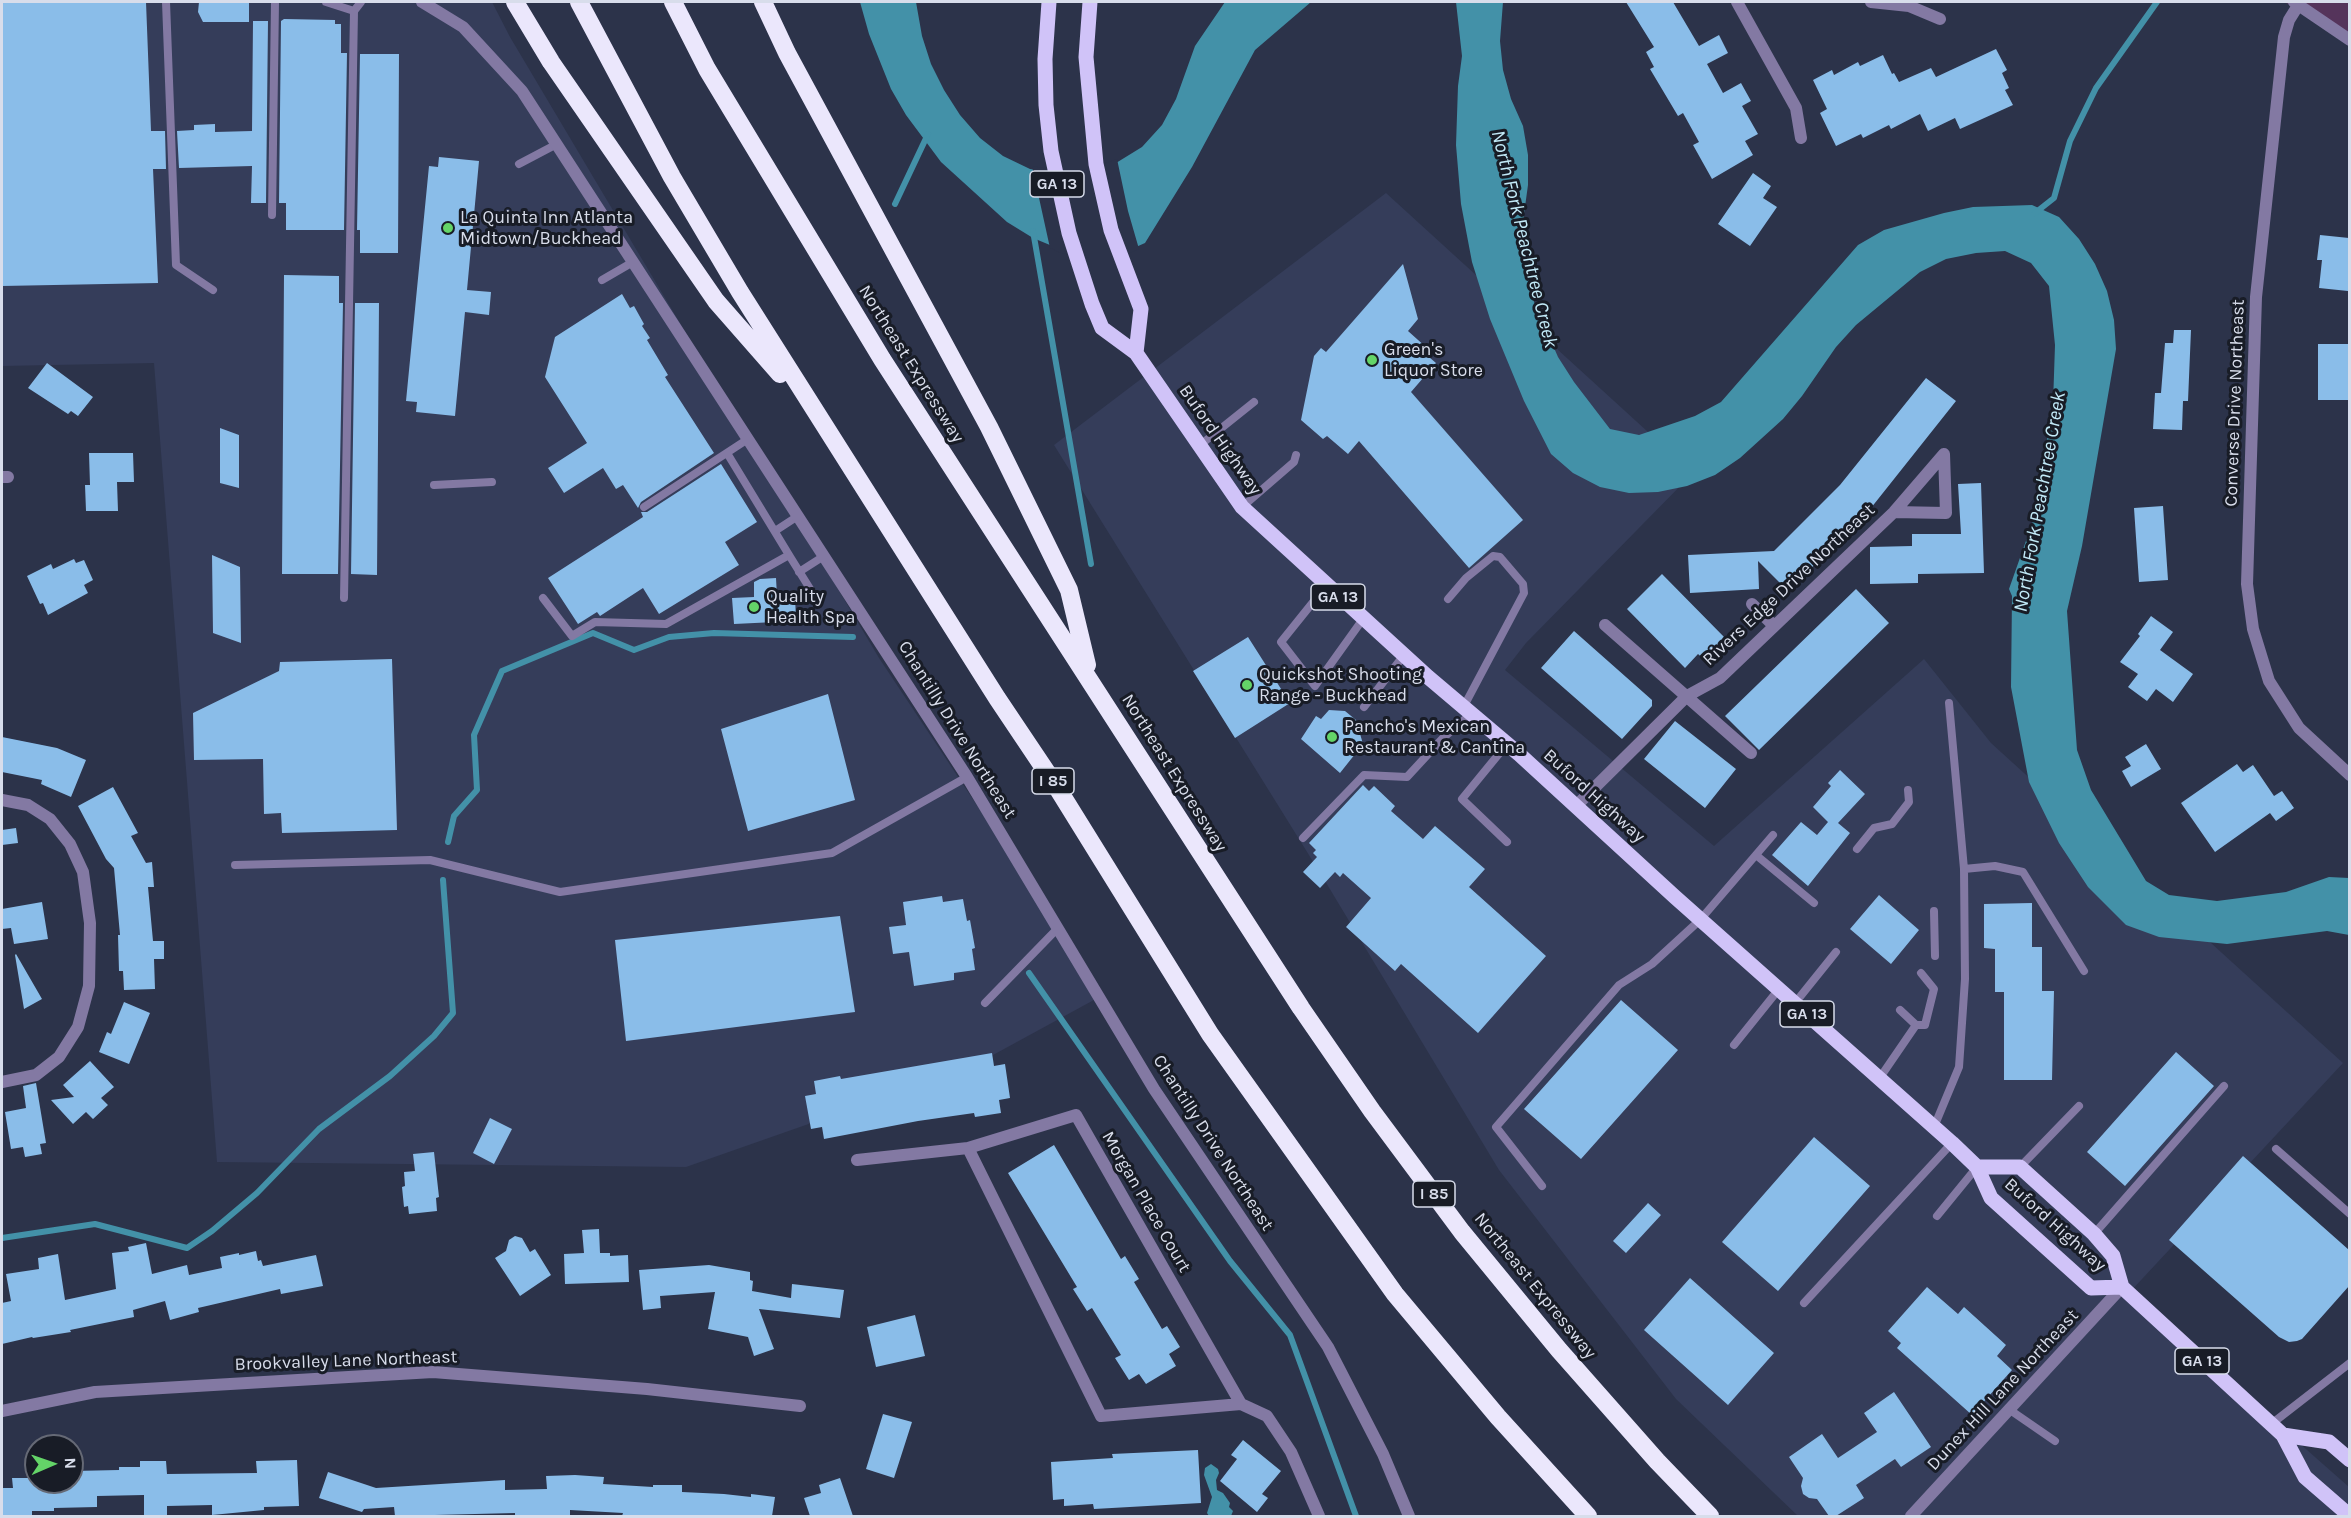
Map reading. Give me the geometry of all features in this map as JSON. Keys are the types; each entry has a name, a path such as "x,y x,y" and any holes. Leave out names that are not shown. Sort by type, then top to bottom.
{"highway":[{"path":"515,2 551,62 716,301 818,418"},
{"name":"I 85","path":"579,2 672,177 818,418 1058,789 1210,1034 1395,1294 1498,1417 1588,1516"},
{"name":"Northeast Expressway","path":"673,2 707,69 875,349 1301,1008 1372,1111 1462,1232 1559,1350 1657,1461 1710,1516"},
{"path":"762,2 989,427 1069,590 1090,679"}],"main road":[{"name":"Buford Highway","path":"1048,2 1045,59 1046,105 1055,172 1069,233 1092,304 1102,328 1136,353 1242,507 1326,586 1507,744 1700,920 1952,1143 1977,1167 1991,1198 2091,1288 2122,1287"},
{"name":"GA 13","path":"1090,2 1086,57 1091,125 1102,198 1111,230 1141,309 1136,353"},
{"name":"Buford Highway","path":"1977,1167 2020,1167 2094,1234 2113,1256 2122,1287 2283,1435 2305,1477 2344,1515"},
{"name":"Buford Highway","path":"2283,1435 2329,1442 2349,1460"}],"street":[{"name":"Chantilly Drive Northeast","path":"422,2 463,27 522,91 557,144 967,777 1154,1089 1328,1347 1383,1454 1409,1516"},
{"path":"1737,2 1796,108 1801,138"},
{"path":"1870,2 1909,6 1940,19"},
{"path":"2296,3 2349,40"},
{"name":"Converse Drive Northeast","path":"2296,3 2284,37 2256,297 2247,584 2253,629 2269,681 2299,728 2349,775"},
{"name":"Rivers Edge Drive Northeast","path":"1576,806 1687,696 1720,678 1894,512 1944,454 1946,513 1894,512"},
{"path":"1752,604 1774,626"},
{"path":"1605,625 1751,753"},
{"path":"2,800 28,805 50,819 70,844 83,872 90,923 89,986 78,1027 59,1057 36,1075 2,1082"},
{"name":"Morgan Place Court","path":"856,1160 968,1148 1076,1116 1241,1404"},
{"path":"968,1148 1101,1416 1241,1404 1267,1416 1291,1452 1319,1516"},
{"name":"Dunex Hill Lane Northeast","path":"1911,1516 2122,1287"},
{"name":"Brookvalley Lane Northeast","path":"2,1411 95,1392 433,1372 647,1389 800,1406"}],"lane":[{"path":"166,2 176,265 213,290"},
{"path":"272,215 276,2"},
{"path":"327,2 354,11"},
{"path":"344,598 354,11 361,2"},
{"path":"519,164 557,144"},
{"path":"602,280 633,262"},
{"path":"1198,446 1254,402"},
{"path":"644,507 748,439"},
{"path":"727,453 817,600"},
{"path":"1242,507 1294,462 1296,455"},
{"path":"434,485 492,482"},
{"path":"775,531 798,516"},
{"path":"543,597 572,636 595,622 666,624 789,555"},
{"path":"799,572 824,556"},
{"path":"1303,838 1364,775 1407,777 1443,738 1467,711 1524,593 1522,584 1500,557 1493,556 1466,578 1448,599"},
{"path":"1326,586 1281,642 1315,686 1363,619"},
{"path":"1364,707 1404,655"},
{"path":"1934,1127 1959,1067 1965,979 1964,869 1949,702"},
{"path":"1507,744 1462,799 1508,842"},
{"path":"235,865 430,860 560,892 832,853 967,777"},
{"path":"1857,849 1874,828 1892,824 1909,802 1908,789"},
{"path":"1542,1186 1496,1127 1619,985 1652,964 1700,920 1773,835"},
{"path":"1756,855 1814,903"},
{"path":"1964,869 1995,866 2022,872 2084,971"},
{"path":"1934,911 1935,956"},
{"path":"985,1003 1058,928"},
{"path":"1795,1004 1836,952"},
{"path":"1900,1010 1916,1025 1925,1025 1934,989 1921,973"},
{"path":"1734,1046 1779,989"},
{"path":"1879,1079 1916,1025"},
{"path":"2094,1234 2224,1086"},
{"path":"2020,1167 2079,1106"},
{"path":"1804,1303 1952,1143"},
{"path":"2277,1149 2349,1214"},
{"path":"1937,1216 1977,1167"},
{"path":"2270,1425 2349,1363"},
{"path":"2010,1410 2055,1441"}],"shaded area":[{"path":"2,2 492,2 510,37 879,658 1103,995 971,1067 686,1167 217,1162 154,363 2,366"},
{"path":"2284,2 2349,2 2349,34"},
{"path":"1386,193 1693,473 1526,643 1505,670 1714,846 1924,659 1991,743 2343,1063 2129,1293 2349,1487 2349,1516 1798,1516 1676,1399 1499,1170 1322,876 1054,445"}],"water":[{"path":"860,2 916,2 922,36 931,64 960,115 980,138 1003,156 1030,169 1059,174 1088,172 1116,163 1142,147 1162,125 1176,99 1195,46 1225,2 1311,2 1255,50 1192,167 1145,243 1118,255 1062,250 1033,238 1007,222 941,162 906,115 891,89 869,34"},
{"name":"North Fork Peachtree Creek","path":"1456,2 1503,2 1500,41 1503,70 1511,99 1523,126 1528,155 1524,244 1527,273 1534,302 1558,357 1610,429 1639,435 1695,416 1721,402 1858,245 1884,230 1973,207 2032,205 2059,217 2079,239 2095,264 2107,291 2114,320 2116,349 2082,546 2067,611 2077,750 2091,790 2146,881 2169,895 2217,901 2286,892 2329,877 2349,878 2349,935 2327,931 2227,944 2159,937 2126,925 2088,887 2059,843 2029,782 2011,687 2012,596 2009,589 2033,521 2053,404 2055,345 2049,286 2031,263 2005,251 1976,253 1946,259 1920,272 1856,325 1836,347 1783,419 1740,458 1715,475 1687,486 1658,492 1629,493 1600,487 1573,473 1551,454 1524,401 1490,319 1472,262 1461,204 1456,145 1458,86 1462,56"},
{"path":"1211,1464 1218,1469 1217,1490 1223,1493 1230,1503 1229,1507 1233,1511 1231,1516 1209,1516 1207,1513 1212,1497 1204,1475 1205,1468"}],"pier":[{"path":"1117,159 1139,249 1119,258 1089,258 1061,253 1050,248 1032,166 1059,171 1088,169"}],"building":[{"path":"2,2 146,2 151,131 165,131 166,169 153,169 158,283 2,286"},
{"path":"199,2 249,2 249,22 203,22 198,12"},
{"path":"1626,2 1673,2 1699,46 1719,35 1728,53 1707,64 1723,93 1741,83 1751,101 1742,106 1758,134 1745,141 1753,155 1712,179 1693,145 1699,142 1683,113 1678,116 1650,69 1654,67 1646,52 1654,47"},
{"path":"284,19 335,20 335,24 341,24 341,53 347,53 344,230 286,230 286,203 279,203 281,21"},
{"path":"253,21 268,21 266,203 251,203 252,166 179,168 177,131 194,130 194,125 215,124 215,132 252,131"},
{"path":"1996,49 2007,70 2002,73 2009,88 2005,90 2013,105 1960,129 1955,118 1928,131 1920,114 1891,129 1889,125 1863,138 1861,134 1836,146 1820,113 1827,109 1813,80 1832,70 1834,75 1858,62 1860,66 1883,55 1892,74 1894,73 1899,82 1931,68 1936,77"},
{"path":"360,54 399,54 398,253 360,253 360,230 357,230"},
{"name":"La Quinta Inn Atlanta Midtown/Buckhead","path":"439,157 479,161 467,290 491,292 489,315 465,312 455,416 416,412 417,402 406,401 429,166 438,167"},
{"path":"1753,173 1771,186 1763,198 1777,207 1750,246 1718,224"},
{"path":"2320,235 2349,238 2348,291 2319,288 2322,260 2317,260"},
{"path":"1403,264 1418,319 1408,331 1427,348 1423,352 1436,363 1411,392 1523,520 1469,568 1359,441 1348,454 1327,436 1323,439 1301,420 1314,356 1321,348 1326,352"},
{"path":"284,275 339,276 339,303 343,303 338,574 282,574"},
{"path":"622,294 630,308 634,306 650,338 647,340 668,375 665,377 714,453 641,502 638,508 623,485 616,489 603,468 564,493 548,468 587,443 545,377 555,337"},
{"path":"355,303 379,303 377,575 351,574"},
{"path":"2174,330 2191,330 2188,401 2183,401 2182,430 2153,429 2155,393 2161,393 2165,343 2173,343"},
{"path":"2318,344 2349,344 2349,400 2318,400"},
{"path":"47,363 93,397 78,416 71,411 68,414 28,388"},
{"path":"1926,378 1956,401 1867,513 1788,591 1758,561 1759,589 1690,593 1688,555 1774,551 1840,485"},
{"path":"220,428 239,435 239,488 220,483"},
{"path":"89,453 133,453 134,482 117,482 118,511 86,511 85,485 90,485"},
{"path":"721,464 757,522 725,542 739,565 659,614 643,588 600,616 597,612 578,624 548,578 643,517 641,512 647,512"},
{"path":"1981,483 1984,573 1918,574 1918,583 1870,584 1870,547 1912,546 1912,534 1961,534 1958,484"},
{"path":"2163,506 2168,580 2139,582 2134,508"},
{"path":"212,555 240,567 241,643 213,633"},
{"path":"74,559 76,563 84,560 93,580 84,585 88,593 48,615 43,603 40,604 27,576 51,564 53,569"},
{"path":"1662,574 1727,640 1706,661 1698,654 1685,668 1627,609"},
{"path":"776,578 777,596 795,595 796,621 734,624 732,598 754,597 754,582 760,579"},
{"path":"1856,589 1889,623 1759,750 1725,716"},
{"path":"2151,616 2173,632 2160,650 2193,674 2173,702 2156,689 2147,701 2128,687 2138,674 2120,662 2140,636 2138,634"},
{"path":"1574,631 1652,700 1652,706 1622,739 1541,668"},
{"path":"1248,637 1290,703 1235,738 1193,671"},
{"path":"392,659 397,830 282,833 281,813 264,814 263,759 194,760 193,713 279,671 280,662"},
{"path":"828,694 855,800 748,831 721,729"},
{"path":"1329,710 1345,711 1356,720 1363,744 1340,773 1301,739 1316,716 1321,719"},
{"path":"1675,721 1736,769 1705,808 1644,759"},
{"path":"2,737 57,748 86,760 71,797 41,784 42,780 2,772"},
{"path":"2146,744 2161,769 2131,787 2122,771 2131,766 2125,757"},
{"path":"2237,764 2243,772 2253,765 2274,796 2282,791 2294,808 2276,821 2270,813 2215,852 2181,803"},
{"path":"1840,770 1865,794 1838,823 1850,833 1808,886 1772,855 1801,822 1817,835 1828,822 1813,807 1831,786 1828,783"},
{"path":"1363,785 1369,791 1374,786 1395,806 1391,811 1423,839 1435,826 1485,869 1469,887 1546,956 1478,1033 1401,964 1395,971 1346,927 1371,898 1343,873 1340,877 1335,872 1320,888 1303,872 1317,857 1313,853 1316,850 1309,843"},
{"path":"113,787 138,833 131,836 146,863 152,862 154,887 148,887 153,941 164,941 164,959 154,959 155,989 124,990 123,971 119,971 118,935 120,935 114,868 106,859 78,806"},
{"path":"16,828 18,843 2,845 2,830"},
{"path":"1879,895 1919,930 1891,964 1850,929"},
{"path":"942,896 943,902 963,899 967,921 970,920 975,948 972,949 975,970 954,973 954,980 914,986 909,952 893,954 889,927 906,925 903,902"},
{"path":"42,902 48,939 14,944 11,928 2,929 2,909"},
{"path":"2032,903 2032,947 2042,947 2042,991 2054,991 2052,1080 2004,1080 2004,992 1995,992 1995,949 1984,948 1984,904"},
{"path":"840,916 855,1012 626,1041 615,940"},
{"path":"15,955 42,999 24,1009"},
{"path":"1621,1000 1678,1050 1581,1159 1524,1109"},
{"path":"124,1002 150,1013 129,1064 99,1052 107,1032 111,1034"},
{"path":"2176,1052 2214,1086 2125,1186 2087,1152"},
{"path":"992,1053 994,1066 1005,1064 1010,1098 999,1100 1001,1113 975,1117 974,1113 918,1121 824,1139 822,1127 811,1129 805,1096 816,1094 814,1081 840,1076 841,1079"},
{"path":"90,1061 114,1087 101,1098 108,1105 93,1119 86,1112 73,1124 51,1100 74,1097 63,1085"},
{"path":"36,1083 46,1143 40,1144 42,1154 25,1157 23,1147 11,1149 5,1112 26,1108 23,1086"},
{"path":"490,1118 512,1129 494,1164 473,1153"},
{"path":"1814,1137 1870,1186 1778,1291 1722,1242"},
{"path":"1054,1145 1121,1259 1125,1256 1139,1279 1134,1282 1162,1329 1167,1326 1180,1347 1169,1354 1176,1366 1146,1384 1139,1374 1129,1380 1115,1358 1121,1355 1092,1308 1087,1311 1073,1289 1077,1287 1008,1173"},
{"path":"434,1152 439,1197 436,1198 437,1211 409,1214 408,1206 404,1207 402,1187 405,1186 404,1172 415,1171 413,1154"},
{"path":"2243,1156 2349,1250 2349,1286 2302,1339 2297,1341 2289,1342 2279,1337 2169,1240"},
{"path":"1648,1203 1661,1215 1626,1253 1613,1241"},
{"path":"599,1229 600,1253 610,1253 610,1256 628,1255 629,1282 565,1284 564,1254 584,1253 582,1230"},
{"path":"515,1236 522,1238 530,1252 535,1249 551,1275 520,1296 495,1258 506,1251 509,1240"},
{"path":"146,1243 152,1274 187,1265 189,1275 222,1268 220,1257 256,1251 258,1261 261,1260 263,1266 316,1255 323,1286 281,1294 280,1289 198,1308 199,1312 170,1320 165,1301 133,1310 134,1317 70,1330 71,1332 2,1344 2,1303 11,1301 6,1274 39,1269 38,1258 58,1254 65,1300 116,1289 112,1253 129,1251 128,1247"},
{"path":"709,1265 750,1272 750,1280 753,1281 752,1291 791,1298 792,1284 844,1290 840,1318 759,1309 774,1349 754,1356 748,1337 708,1329 715,1292 660,1296 661,1308 643,1310 639,1270"},
{"path":"1690,1278 1774,1353 1728,1405 1644,1330"},
{"path":"1927,1287 1958,1314 1964,1307 2006,1345 1997,1356 2012,1370 1972,1415 1897,1348 1901,1343 1888,1331"},
{"path":"915,1315 925,1356 876,1367 867,1327"},
{"path":"1894,1392 1931,1447 1901,1467 1895,1459 1856,1485 1864,1498 1836,1516 1829,1516 1817,1499 1803,1494 1801,1486 1803,1478 1789,1457 1822,1434 1838,1458 1877,1432 1864,1413"},
{"path":"883,1414 912,1422 894,1478 866,1469"},
{"path":"1243,1440 1281,1471 1262,1494 1268,1498 1257,1512 1220,1481 1237,1459 1231,1455"},
{"path":"1198,1450 1201,1503 1094,1509 1093,1504 1064,1506 1064,1499 1053,1500 1051,1462 1113,1458 1112,1454"},
{"path":"297,1460 299,1506 264,1507 264,1510 212,1515 212,1505 167,1506 167,1516 144,1516 144,1495 97,1496 97,1507 32,1511 32,1516 2,1515 2,1488 13,1488 12,1478 24,1478 24,1494 84,1494 84,1471 119,1470 119,1467 140,1467 140,1461 166,1461 167,1474 257,1473 256,1461"},
{"path":"328,1472 376,1488 505,1480 505,1490 547,1489 546,1476 575,1475 604,1477 603,1484 653,1487 653,1485 682,1485 682,1492 775,1497 772,1516 622,1516 623,1513 570,1510 570,1516 515,1516 515,1513 395,1516 394,1507 364,1509 362,1512 319,1498"},
{"path":"840,1478 853,1516 810,1516 804,1498 821,1493 819,1485"}],"waterway":[{"path":"2035,213 2054,198 2070,141 2096,88 2157,2"},
{"path":"895,204 928,134"},
{"path":"1033,231 1091,564"},
{"path":"448,842 454,816 477,790 474,735 502,671 593,633 634,650 669,637 714,633 853,637"},
{"path":"2,1238 95,1224 187,1248 212,1231 257,1193 319,1129 390,1076 434,1036 453,1013 443,880"},
{"path":"1029,973 1230,1261 1290,1335 1356,1516"}],"place":[{"name":"La Quinta Inn Atlanta Midtown/Buckhead","path":"448,228"},
{"name":"Green's Liquor Store","path":"1372,360"},
{"name":"Quality Health Spa","path":"754,607"},
{"name":"Quickshot Shooting Range - Buckhead","path":"1247,685"},
{"name":"Pancho's Mexican Restaurant & Cantina","path":"1332,737"}]}
